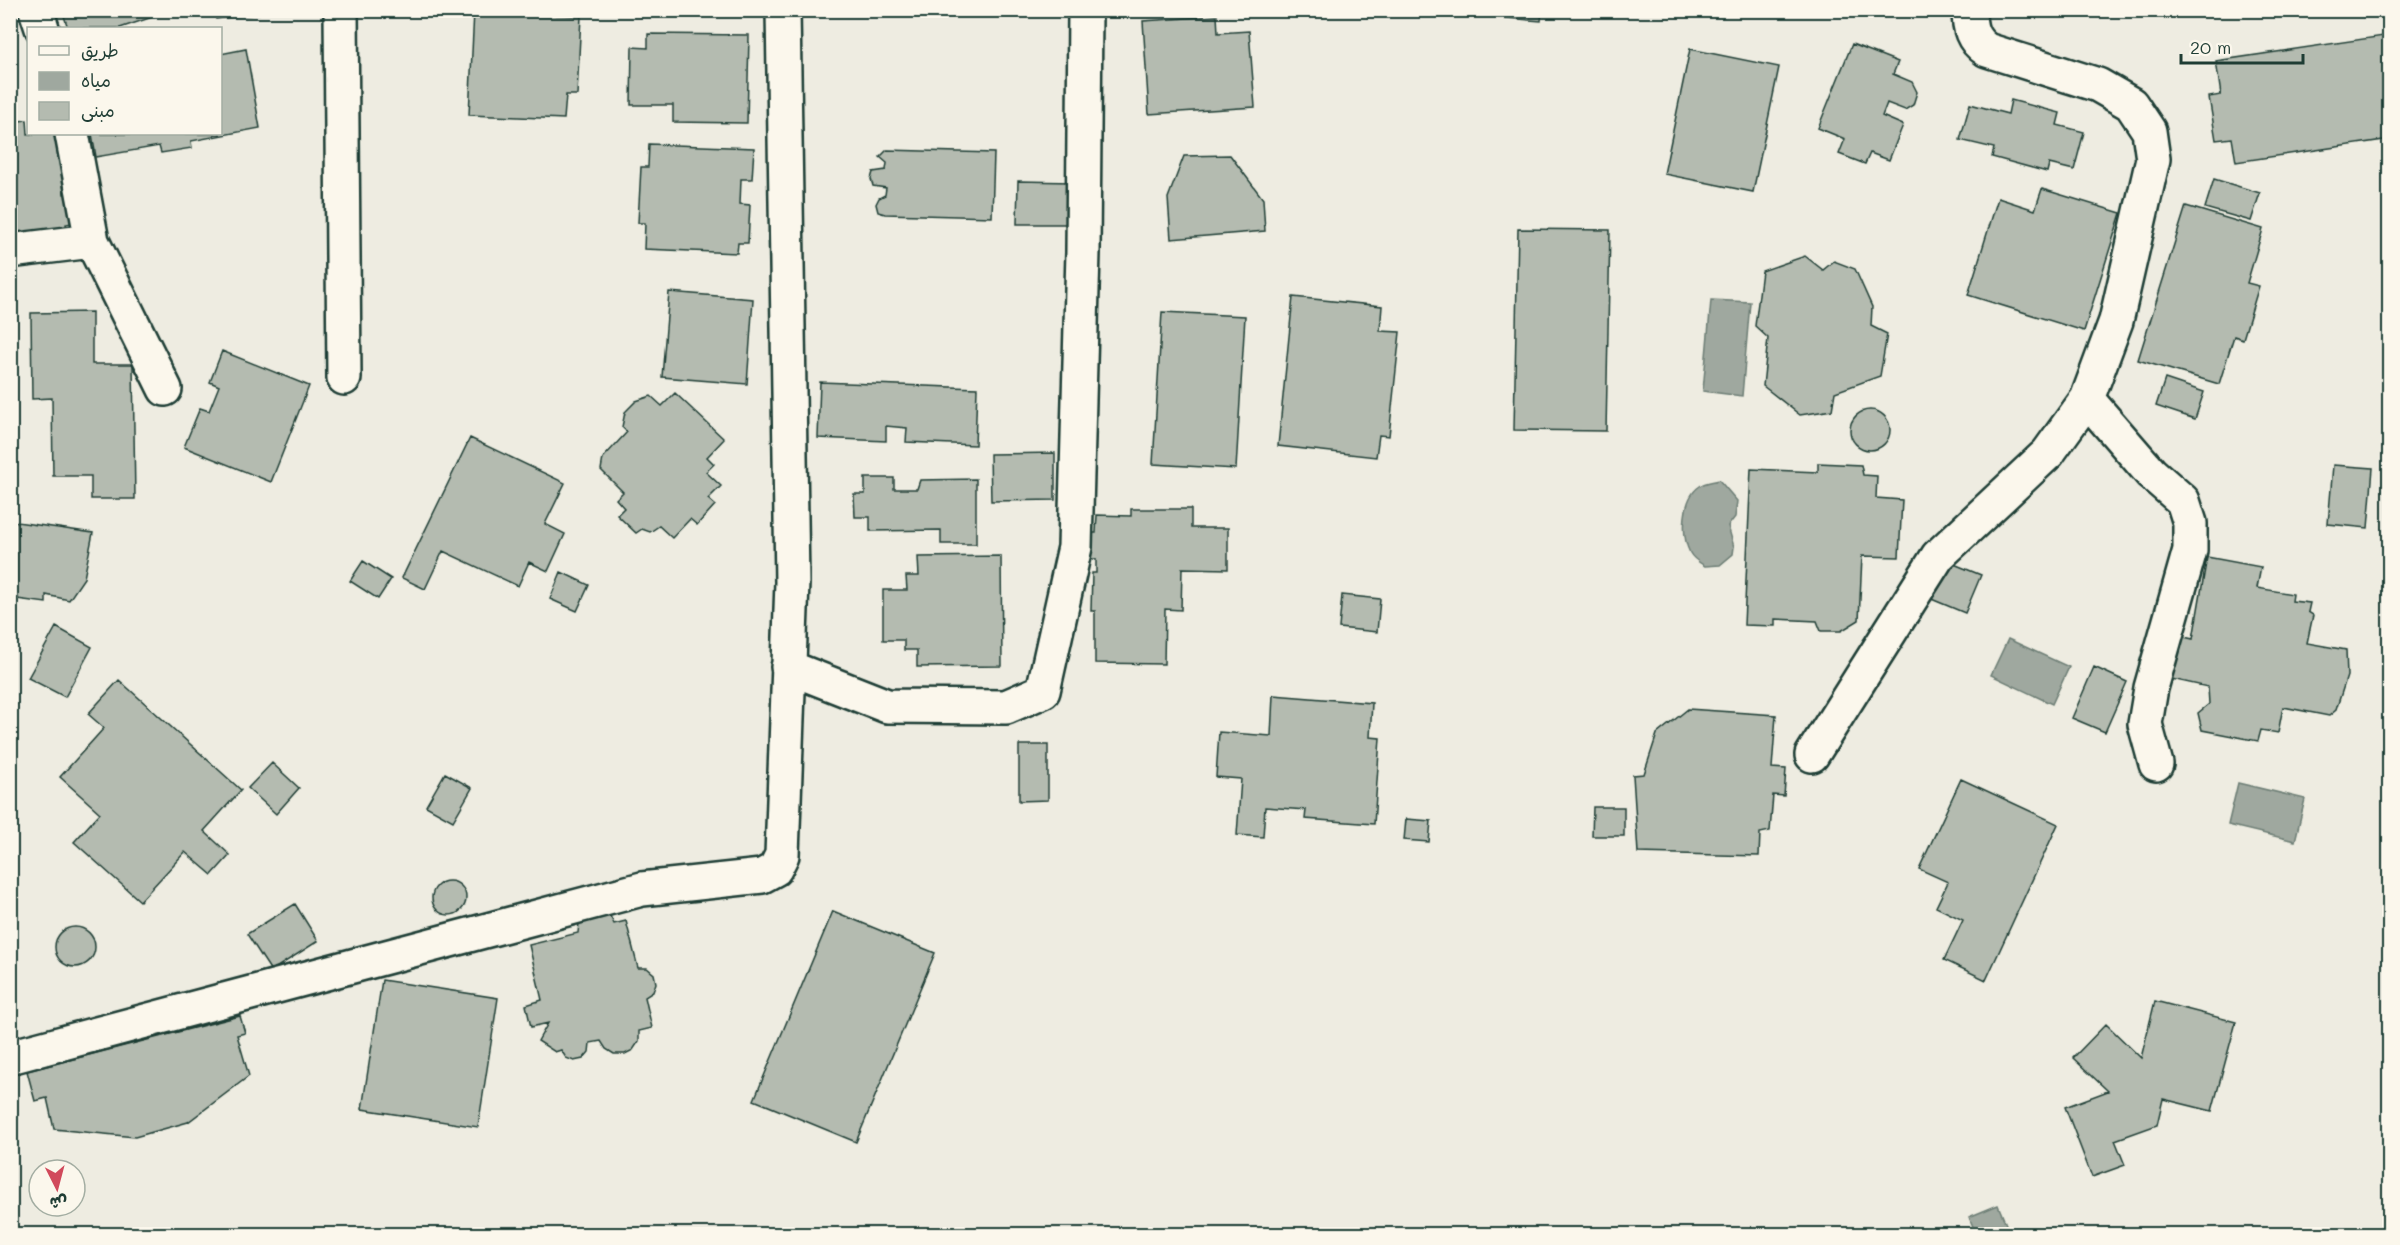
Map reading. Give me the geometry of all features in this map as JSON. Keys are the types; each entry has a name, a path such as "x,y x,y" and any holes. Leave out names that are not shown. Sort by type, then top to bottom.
{"street":[{"path":"36,10 42,27"},
{"path":"341,10 344,378"},
{"path":"10,1057 642,889 762,876 775,870 782,855 792,582 783,10"},
{"path":"788,667 888,706 1006,707 1043,691 1075,547 1083,252 1085,10"},
{"path":"1812,755 1938,556 2048,453 2087,399 2116,321 2153,159 2149,131 2131,104 2098,85 1987,50 1976,43 1969,24 1969,10"},
{"path":"72,135 92,241 165,389"},
{"path":"10,251 92,241"},
{"path":"2087,399 2151,473 2183,501 2190,523 2190,550 2176,607 2153,679 2145,724 2156,764"}],"water":[{"path":"1711,300 1750,302 1742,396 1703,391"},
{"path":"1719,480 1737,501 1735,517 1728,526 1734,547 1733,554 1720,565 1705,566 1690,553 1685,537 1685,517 1694,492 1702,485"},
{"path":"2008,639 2069,667 2052,704 1991,675"},
{"path":"2238,783 2305,799 2295,841 2228,825"},
{"path":"1998,1205 2010,1234 1976,1234 1969,1217"}],"building":[{"path":"62,10 173,10 123,27 68,27"},
{"path":"215,10 286,10 216,19"},
{"path":"1461,10 1542,10 1541,21 1461,14"},
{"path":"474,11 581,16 577,95 566,95 564,119 469,115"},
{"path":"1217,16 1218,33 1249,31 1255,107 1149,114 1143,21"},
{"path":"648,34 749,35 747,123 673,122 673,105 631,105 632,47 648,48"},
{"path":"2390,35 2390,139 2236,162 2232,138 2216,140 2209,97 2221,95 2216,61"},
{"path":"1852,44 1898,62 1893,74 1912,82 1917,92 1913,105 1905,110 1887,103 1882,116 1903,125 1889,160 1870,153 1865,164 1839,154 1845,139 1818,128"},
{"path":"246,49 260,128 191,141 192,148 161,153 159,146 96,157 92,135 222,135 222,54"},
{"path":"1690,49 1779,67 1753,192 1664,174"},
{"path":"2011,100 2060,113 2057,125 2084,132 2074,170 2049,164 2047,172 1992,157 1994,148 1960,140 1970,104 2008,114"},
{"path":"27,120 27,135 66,135 61,160 64,194 70,194 72,223 66,224 68,235 10,246 10,122"},
{"path":"649,144 754,148 752,179 741,179 740,204 750,205 748,243 738,243 737,253 644,249 645,223 638,223 641,167 648,167"},
{"path":"887,150 994,153 992,217 878,212 876,204 879,198 885,195 886,188 873,186 871,179 873,172 886,170 887,163 880,157"},
{"path":"1230,155 1263,199 1265,231 1171,239 1168,198 1184,156"},
{"path":"2214,179 2260,193 2251,221 2205,208"},
{"path":"1018,181 1072,182 1072,224 1017,224"},
{"path":"2042,189 2121,213 2084,331 1968,295 1998,198 2035,210"},
{"path":"2186,206 2263,229 2247,283 2259,286 2243,339 2234,336 2219,384 2138,360"},
{"path":"1518,229 1610,230 1606,431 1514,430"},
{"path":"1805,256 1823,270 1834,261 1855,269 1872,307 1871,326 1887,334 1880,376 1835,392 1832,410 1800,415 1763,386 1768,338 1755,326 1762,271"},
{"path":"669,292 753,299 747,384 662,377"},
{"path":"1293,297 1382,306 1380,331 1400,332 1389,436 1379,435 1376,457 1278,446"},
{"path":"92,312 92,364 133,364 135,499 91,499 91,476 53,476 52,398 32,399 31,313"},
{"path":"1162,312 1245,316 1236,469 1153,464"},
{"path":"222,351 309,386 271,482 184,447 200,408 209,411 219,386 210,382"},
{"path":"2165,379 2204,392 2195,419 2156,406"},
{"path":"820,382 977,388 975,445 906,442 907,428 886,426 886,441 818,438"},
{"path":"675,393 724,439 707,457 714,464 706,472 721,486 708,499 715,505 697,525 690,519 672,538 659,526 650,532 642,529 636,533 617,515 624,508 616,499 623,492 601,470 603,458 627,432 622,427 625,412 636,401 651,396 662,406"},
{"path":"1870,410 1878,411 1884,416 1889,422 1889,438 1884,444 1878,449 1870,450 1862,449 1856,444 1851,438 1850,430 1851,422 1856,416 1862,411"},
{"path":"470,438 565,483 545,524 565,534 548,571 529,562 518,586 443,551 425,589 402,578"},
{"path":"1055,453 1055,500 991,501 990,454"},
{"path":"1818,463 1861,465 1863,475 1877,476 1876,498 1902,500 1899,557 1862,556 1859,620 1841,631 1821,631 1817,621 1775,619 1775,626 1744,625 1751,469 1818,472"},
{"path":"2333,465 2373,468 2368,528 2328,524"},
{"path":"865,478 894,478 894,489 917,489 920,480 976,479 976,544 941,544 941,530 870,531 870,517 855,517 854,494 865,494"},
{"path":"1131,509 1191,509 1191,528 1228,528 1228,569 1182,568 1181,610 1165,609 1164,664 1095,663 1095,611 1091,611 1092,573 1096,573 1096,559 1087,559 1087,533 1096,533 1097,515 1131,516"},
{"path":"10,521 93,533 84,578 69,600 46,595 46,603 10,598"},
{"path":"1001,556 1002,666 917,667 917,650 904,650 904,640 883,640 883,590 907,590 906,576 919,576 918,557"},
{"path":"2207,557 2261,567 2257,588 2293,594 2292,601 2310,603 2308,612 2313,615 2307,643 2346,650 2347,676 2336,710 2329,716 2283,707 2278,733 2261,730 2258,741 2202,730 2198,713 2209,704 2208,687 2167,678 2175,635 2193,639"},
{"path":"1944,560 1981,575 1965,613 1929,598"},
{"path":"363,561 391,579 378,599 350,581"},
{"path":"561,572 589,585 577,611 550,599"},
{"path":"1342,595 1380,599 1377,632 1339,628"},
{"path":"56,627 92,647 65,697 28,678"},
{"path":"2094,667 2127,682 2105,732 2072,718"},
{"path":"119,680 241,790 204,831 230,855 212,875 185,852 140,901 74,842 100,813 60,777 104,728 88,714"},
{"path":"1273,695 1372,703 1370,737 1380,738 1374,824 1305,819 1306,810 1265,807 1263,837 1237,835 1241,779 1216,777 1219,732 1271,736"},
{"path":"1688,709 1776,715 1772,768 1786,769 1784,796 1773,795 1770,831 1760,833 1759,856 1638,853 1633,775 1644,774 1657,734"},
{"path":"1019,745 1048,745 1048,800 1019,801"},
{"path":"272,763 299,788 276,814 248,788"},
{"path":"445,773 472,788 453,821 426,806"},
{"path":"1961,779 2058,824 1986,980 1944,960 1963,920 1936,907 1948,882 1919,869"},
{"path":"1593,807 1624,807 1624,836 1592,836"},
{"path":"1406,819 1431,821 1429,842 1404,840"},
{"path":"449,881 461,886 466,898 461,910 449,915 437,910 432,898 437,886"},
{"path":"295,904 318,941 271,971 247,934"},
{"path":"602,911 610,916 614,924 626,921 638,968 647,968 654,974 656,983 653,992 645,997 652,1028 639,1031 639,1041 633,1050 625,1054 614,1054 606,1049 601,1041 590,1043 589,1052 583,1059 574,1061 566,1058 561,1050 555,1052 538,1041 548,1023 531,1027 526,1005 542,1000 529,945 578,933 583,915"},
{"path":"833,911 935,953 856,1142 754,1100"},
{"path":"75,927 83,928 89,933 94,939 94,955 89,961 83,966 75,967 67,966 61,961 56,955 55,947 56,939 61,933 67,928"},
{"path":"382,980 498,998 478,1127 362,1109"},
{"path":"2155,1001 2236,1022 2212,1111 2163,1099 2157,1125 2115,1140 2125,1165 2092,1177 2065,1107 2108,1091 2073,1058 2106,1024 2141,1058"},
{"path":"240,1016 245,1033 237,1035 249,1076 188,1122 135,1137 54,1129 47,1098 35,1101 27,1071"}]}
